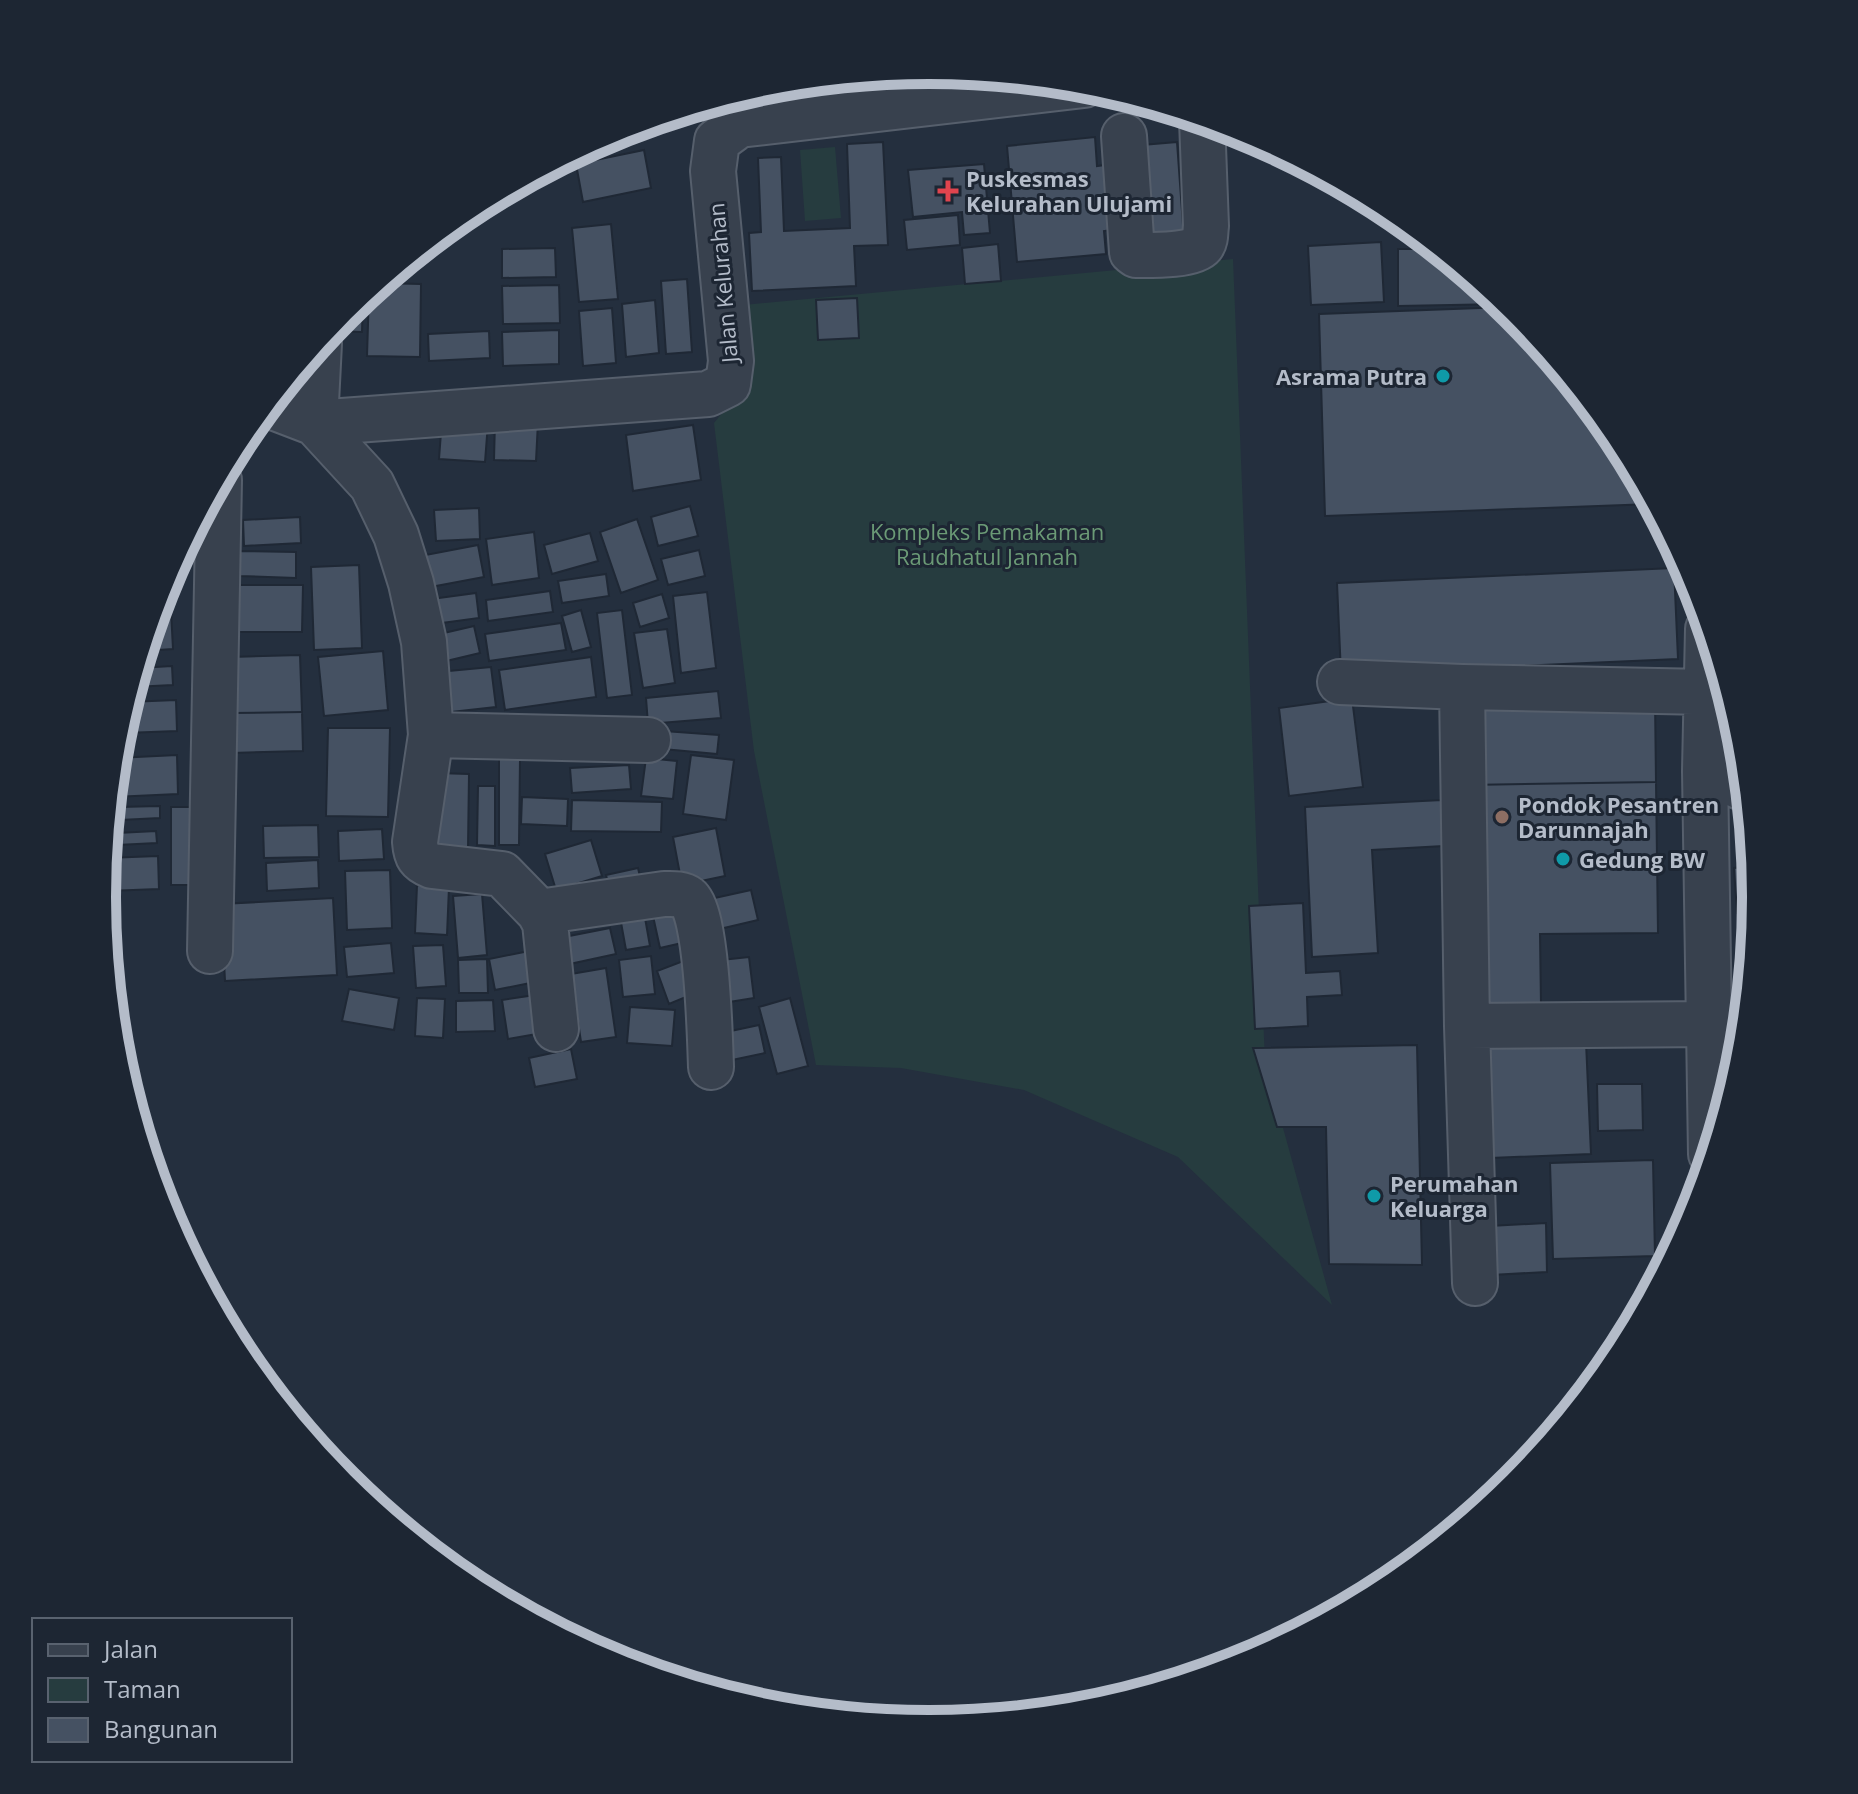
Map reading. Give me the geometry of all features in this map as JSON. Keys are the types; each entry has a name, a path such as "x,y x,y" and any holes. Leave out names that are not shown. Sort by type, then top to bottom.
{"street":[{"name":"Jalan Kelurahan","path":"315,423 708,394 728,384 731,361 713,171 717,141 739,125 1033,91"},
{"path":"1124,136 1132,252 1144,255 1190,252 1199,248 1204,241 1202,132"},
{"path":"315,423 318,361"},
{"path":"279,409 315,423 372,485 396,535 411,583 424,642 431,735 415,842 416,854 422,862 432,866 502,874 539,912 545,923 556,1029"},
{"path":"210,951 219,502"},
{"path":"1707,663 1705,771 1711,1118"},
{"path":"1340,682 1706,692"},
{"path":"1462,687 1475,1283"},
{"path":"431,735 648,740"},
{"path":"1705,771 1734,784"},
{"path":"539,912 664,894 688,897 699,923 704,959 711,1067"},
{"path":"1467,1026 1710,1024"}],"green space":[{"path":"835,147 841,218 805,221 800,150"},
{"name":"Kompleks Pemakaman Raudhatul Jannah","path":"1233,259 1265,1063 1332,1305 1178,1157 1024,1090 901,1068 816,1065 754,751 714,423 741,390 744,305"}],"building":[{"path":"1095,137 1097,166 1112,164 1118,229 1104,231 1106,254 1017,262 1007,146"},
{"path":"883,142 888,245 854,246 856,286 752,291 749,233 761,232 758,158 781,157 784,231 850,228 847,144"},
{"path":"1177,142 1184,239 1148,242 1142,145"},
{"path":"644,150 651,188 583,202 576,165"},
{"name":"Puskesmas Kelurahan Ulujami","path":"984,164 990,233 964,235 962,212 913,217 908,170"},
{"path":"958,215 960,245 907,250 904,220"},
{"path":"611,224 618,299 579,302 572,228"},
{"path":"1381,242 1384,302 1311,305 1308,246"},
{"path":"998,244 1001,281 965,284 962,248"},
{"path":"555,248 556,277 502,278 502,249"},
{"path":"1398,249 1420,249 1485,304 1398,306"},
{"path":"687,279 692,352 666,354 661,281"},
{"path":"396,283 421,284 420,357 367,356 368,309"},
{"path":"559,285 560,323 503,324 502,286"},
{"path":"857,298 859,338 818,340 816,300"},
{"path":"655,300 659,353 626,357 622,304"},
{"path":"612,308 616,363 583,366 579,311"},
{"name":"Asrama Putra","path":"1488,308 1574,402 1605,445 1640,504 1325,516 1319,314"},
{"path":"363,314 362,332 345,331"},
{"path":"559,330 559,364 503,366 502,332"},
{"path":"489,331 490,358 429,361 428,334"},
{"path":"442,419 488,423 485,462 439,459"},
{"path":"495,420 538,422 536,461 494,460"},
{"path":"693,425 701,480 633,491 626,435"},
{"path":"690,506 698,536 658,546 651,517"},
{"path":"479,508 480,539 436,541 434,510"},
{"path":"300,517 301,543 244,546 243,520"},
{"path":"637,519 658,580 621,593 600,532"},
{"path":"534,532 539,578 492,585 486,539"},
{"path":"590,533 598,561 552,574 544,545"},
{"path":"478,545 484,577 420,589 415,557"},
{"path":"699,550 705,576 668,585 661,559"},
{"path":"238,551 296,552 296,578 238,576"},
{"path":"359,565 362,648 314,650 311,567"},
{"path":"1672,568 1678,659 1341,674 1337,583"},
{"path":"606,574 609,596 562,603 558,581"},
{"path":"237,585 303,585 302,632 237,632"},
{"path":"550,591 553,612 488,621 486,600"},
{"path":"707,592 716,668 681,673 673,596"},
{"path":"476,593 479,618 427,625 424,600"},
{"path":"662,594 669,618 640,627 633,603"},
{"path":"171,605 173,649 155,650"},
{"path":"581,610 591,647 572,652 562,616"},
{"path":"622,610 632,695 607,698 597,613"},
{"path":"561,623 566,650 489,661 485,634"},
{"path":"474,626 480,653 438,663 431,636"},
{"path":"667,629 675,683 643,688 634,633"},
{"path":"383,651 388,710 324,716 318,657"},
{"path":"300,655 302,712 231,713 230,657"},
{"path":"591,657 596,697 505,710 499,670"},
{"path":"172,666 173,685 144,686 150,667"},
{"path":"491,667 496,707 442,713 438,672"},
{"path":"718,691 721,718 648,724 646,698"},
{"path":"1352,698 1363,787 1289,796 1279,708"},
{"path":"1655,698 1656,782 1468,785 1467,701"},
{"path":"176,700 177,731 133,733 141,701"},
{"path":"302,712 303,751 231,753 231,713"},
{"path":"328,728 390,728 388,817 326,816"},
{"path":"664,731 719,735 717,754 663,749"},
{"path":"177,755 178,794 122,797 129,757"},
{"path":"691,755 734,760 726,820 683,814"},
{"path":"646,758 677,761 673,799 641,796"},
{"path":"499,759 520,759 519,845 499,845"},
{"path":"629,765 631,789 572,793 570,768"},
{"path":"437,773 469,774 468,849 436,849"},
{"name":"Gedung BW","path":"1656,782 1658,933 1540,934 1541,1005 1471,1006 1468,785"},
{"path":"478,786 495,786 495,846 477,845"},
{"path":"522,797 568,799 567,826 521,824"},
{"path":"572,800 662,802 661,832 571,831"},
{"path":"1442,800 1444,846 1372,850 1378,953 1312,957 1305,807"},
{"path":"160,806 160,818 120,820 121,807"},
{"path":"171,807 205,807 205,885 171,885"},
{"path":"318,825 319,857 264,858 263,826"},
{"path":"716,828 725,876 682,885 673,837"},
{"path":"382,829 384,859 339,861 338,831"},
{"path":"156,831 157,843 118,845 119,833"},
{"path":"591,840 602,876 556,890 545,854"},
{"path":"158,856 159,889 116,891 117,858"},
{"path":"318,860 319,888 267,891 266,863"},
{"path":"1741,867 1741,913 1737,913 1734,868"},
{"path":"638,868 643,889 611,896 606,875"},
{"path":"390,870 392,928 347,930 345,871"},
{"path":"417,885 449,887 447,935 415,933"},
{"path":"751,890 758,920 707,932 701,901"},
{"path":"482,894 487,955 458,958 453,896"},
{"path":"333,898 337,975 225,981 221,904"},
{"path":"642,901 650,946 626,950 618,906"},
{"path":"673,902 682,943 660,948 651,907"},
{"path":"1303,903 1306,973 1340,971 1342,995 1307,997 1308,1026 1255,1029 1249,906"},
{"path":"610,928 616,954 565,965 559,938"},
{"path":"391,943 394,973 347,977 344,947"},
{"path":"443,945 446,986 416,988 413,946"},
{"path":"539,949 545,980 495,990 489,959"},
{"path":"651,956 655,994 623,997 619,960"},
{"path":"749,957 754,998 717,1004 712,961"},
{"path":"691,958 703,990 669,1004 657,971"},
{"path":"487,959 488,993 459,993 458,960"},
{"path":"606,968 616,1037 581,1042 571,974"},
{"path":"349,989 399,998 394,1030 342,1021"},
{"path":"542,994 548,1032 508,1039 502,1000"},
{"path":"417,998 445,999 443,1038 415,1036"},
{"path":"790,998 808,1066 777,1074 759,1007"},
{"path":"493,1000 495,1031 456,1032 456,1001"},
{"path":"630,1007 675,1010 672,1046 627,1043"},
{"path":"759,1025 765,1053 718,1063 712,1035"},
{"path":"1586,1042 1591,1154 1490,1158 1486,1046"},
{"name":"Perumahan Keluarga","path":"1417,1045 1422,1265 1329,1264 1326,1127 1277,1127 1253,1048"},
{"path":"571,1049 577,1079 535,1087 529,1058"},
{"path":"1597,1084 1642,1084 1643,1130 1598,1131"},
{"path":"1653,1160 1655,1256 1553,1259 1550,1163"},
{"path":"1546,1223 1547,1272 1491,1275 1489,1226"}],"place":[{"name":"Puskesmas Kelurahan Ulujami","path":"948,191"},
{"name":"Asrama Putra","path":"1443,376"},
{"name":"Pondok Pesantren Darunnajah","path":"1502,817"},
{"name":"Gedung BW","path":"1563,859"},
{"name":"Perumahan Keluarga","path":"1374,1196"}]}
